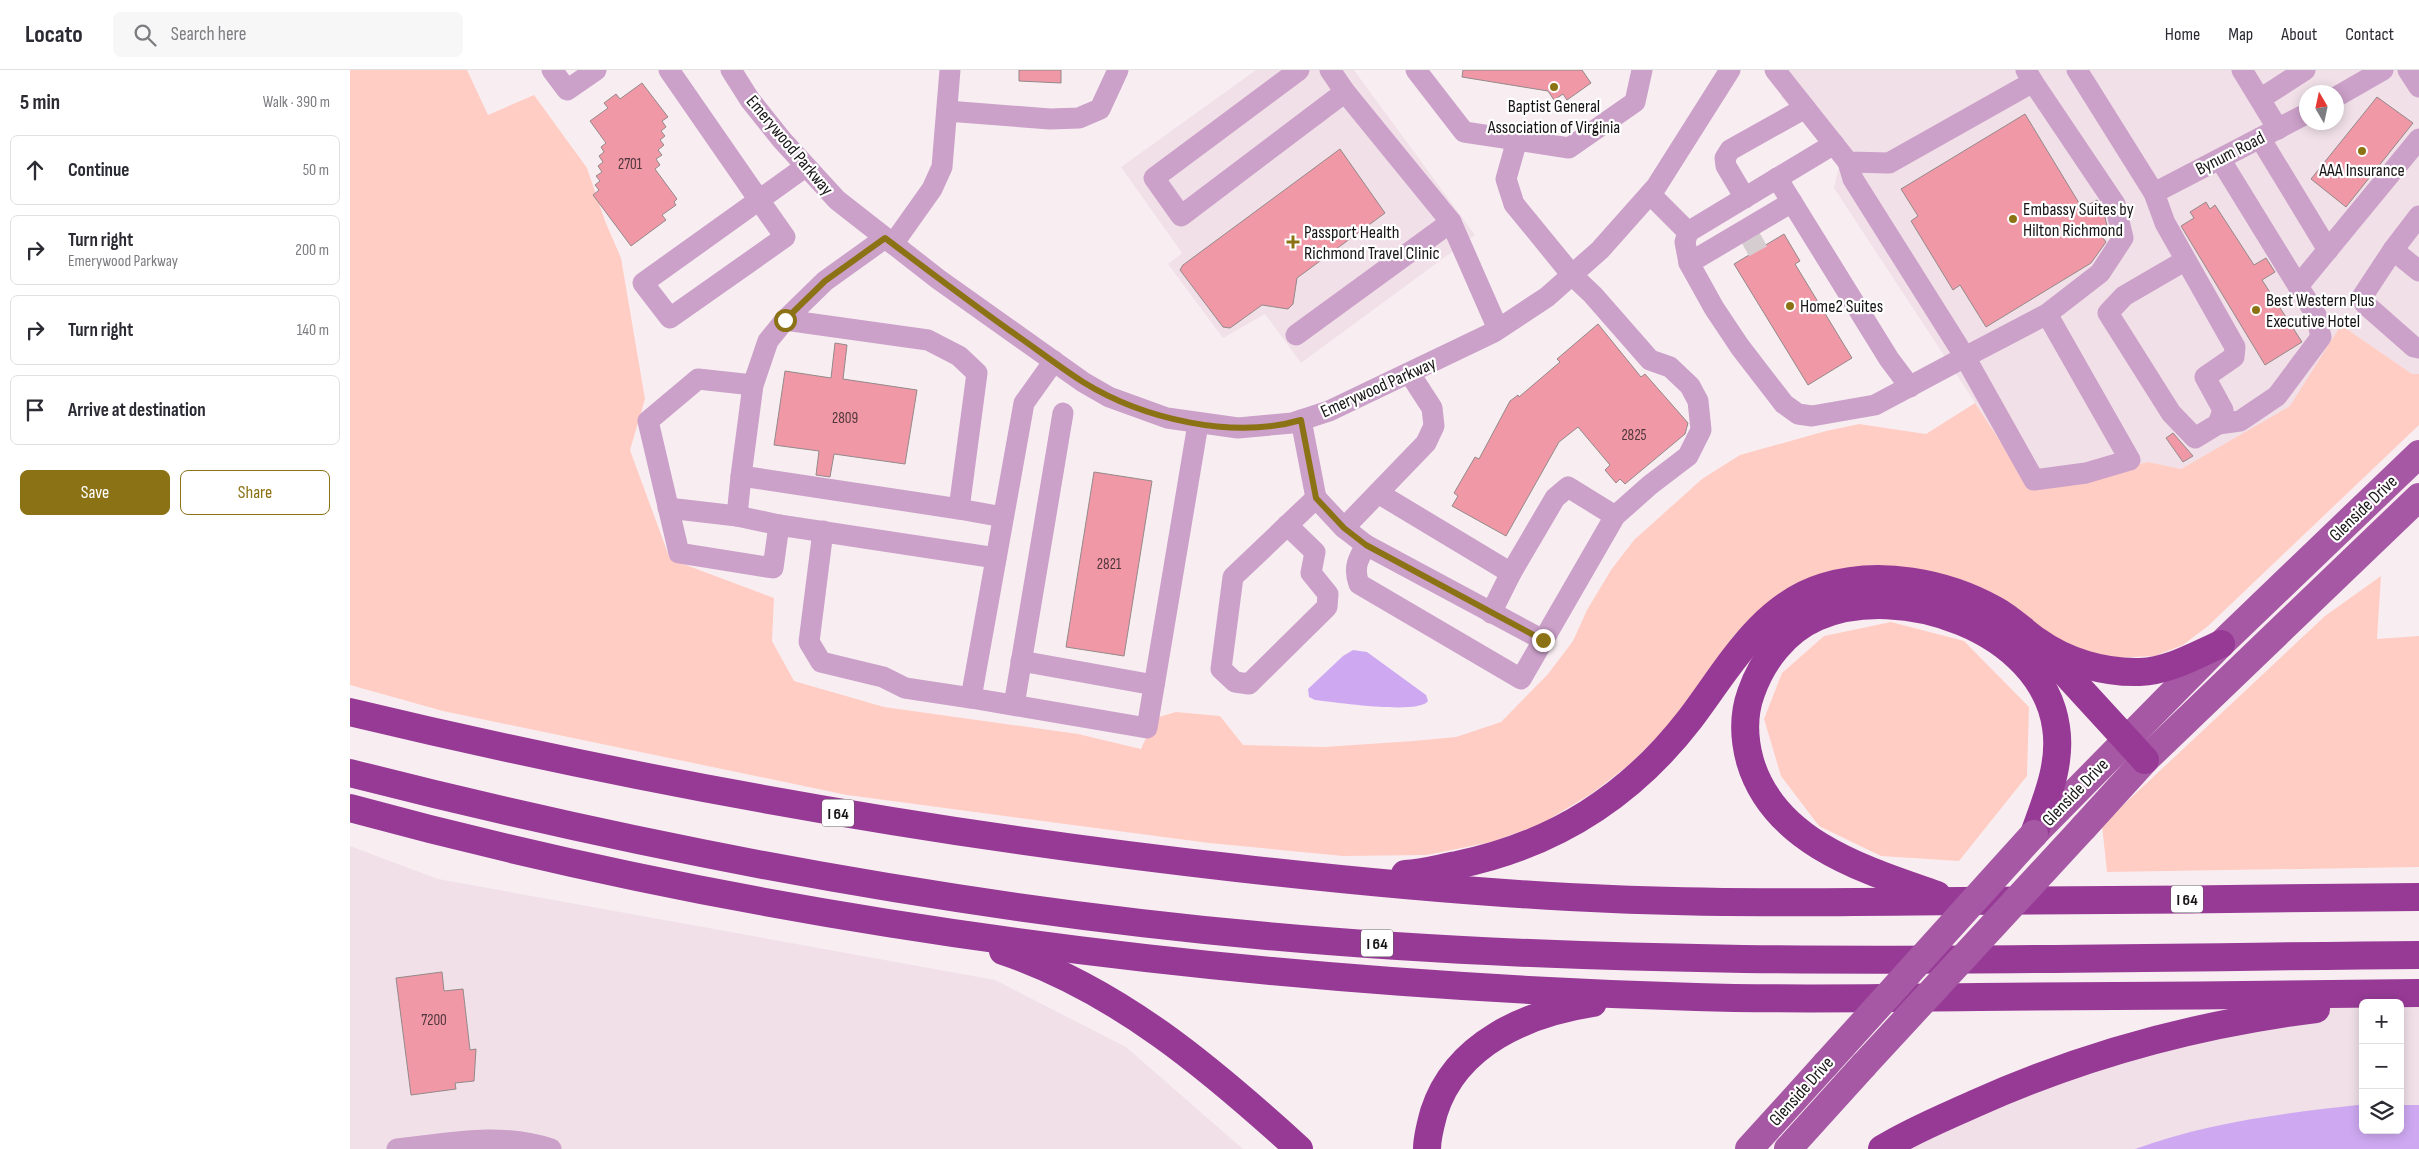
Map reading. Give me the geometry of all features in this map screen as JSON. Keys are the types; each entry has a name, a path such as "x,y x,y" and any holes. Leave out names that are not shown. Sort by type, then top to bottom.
{"highway":[{"path":"1332,879 1415,873 1474,861 1525,846 1580,820 1612,797 1659,755 1688,722 1759,627 1790,602 1824,587 1847,582 1876,580 1905,581 1945,589 1996,610 2035,640 2060,655 2100,668 2121,672 2142,672 2161,669 2221,644"},
{"path":"1954,901 1884,876 1820,846 1799,832 1780,814 1763,791 1754,773 1747,749 1745,716 1756,679 1771,655 1796,630 1815,618 1836,610 1860,605 1888,605 1919,610 1953,619 1992,637 2016,655 2031,670 2043,687 2056,726 2057,758 2034,834"},
{"path":"2035,640 2145,760"},
{"name":"I 64","path":"350,712 492,746 649,779 864,818 1069,848 1332,879 1614,899 1792,902 2419,897"},
{"name":"I 64","path":"350,773 571,826 744,862 975,900 1268,936 1501,952 1735,959 2419,955"},
{"path":"350,808 604,871 726,895 952,934 1164,962 1313,976 1455,986 1700,997 1840,998 2419,994"},
{"path":"952,934 1016,956 1066,977 1117,1005 1164,1035 1211,1071 1299,1149"},
{"path":"1427,1149 1437,1102 1447,1083 1472,1054 1506,1030 1554,1011 1578,1005 1700,997"},
{"path":"2404,1001 2419,1000"},
{"path":"1882,1149 1936,1121 2016,1085 2078,1062 2142,1043 2276,1014 2359,1005"}],"main road":[{"name":"Glenside Drive","path":"1749,1149 2034,834 2221,644 2419,454"},
{"name":"Glenside Drive","path":"1788,1149 2145,760 2419,497"}],"street":[{"path":"552,70 567,90 596,70"},
{"path":"669,70 759,200 785,237 670,318 643,283 759,200 806,167"},
{"name":"Emerywood Parkway","path":"731,70 750,100 806,167 838,200 938,279 1083,382 1110,397 1167,418 1198,424 1238,428 1268,426 1301,420 1329,412 1410,374 1498,329 1547,297 1600,250 1650,194 1723,72"},
{"path":"736,516 753,385 768,341 785,320 825,281 889,241 932,189 942,167 950,70"},
{"path":"948,110 1050,119 1078,118 1100,109 1118,70"},
{"path":"1300,70 1154,178 1181,216 1345,92"},
{"path":"1330,70 1345,92 1451,222 1498,329"},
{"path":"1416,70 1464,132 1569,148 1635,102 1642,70"},
{"path":"2077,70 2154,193 2165,223 2235,347 2234,357 2205,376 2223,410 2218,424"},
{"path":"2242,70 2260,99 2269,133 2328,250"},
{"path":"2260,99 2305,70"},
{"path":"2344,92 2383,70"},
{"path":"2408,70 2419,87"},
{"path":"1784,73 1804,108 1848,162 1852,179 1966,357 2034,480 2086,473 2130,460 2046,314"},
{"path":"1834,144 1688,232 1686,242 1689,262 1714,308 1740,347 1784,404 1798,414 1812,416 1875,406 2046,314 2100,273 2123,238 2115,204 2030,76 1889,163 1848,162"},
{"path":"1745,198 1726,166 1725,158 1730,150 1804,108"},
{"name":"Bynum Road","path":"2154,193 2299,118"},
{"path":"2298,286 2419,139"},
{"path":"1366,545 1356,563 1356,576 1359,584 1521,679 1615,516 1650,485 1688,456 1701,430 1698,401 1690,386 1670,367 1650,360 1593,295 1572,275 1514,204 1506,179 1517,140"},
{"path":"2186,260 2124,296 2108,313 2171,413 2196,438 2218,424 2240,421 2277,396 2321,337 2316,315 2220,159"},
{"path":"1777,178 1889,359 1910,387"},
{"path":"1650,194 1688,232"},
{"path":"1718,246 1726,253 1753,242 1796,208"},
{"path":"1689,262 1796,208"},
{"path":"2419,216 2393,250 2362,297 2365,304 2414,348 2419,348"},
{"path":"1296,335 1451,222"},
{"path":"2393,250 2419,272"},
{"path":"785,320 928,340 959,356 977,374 960,509"},
{"path":"971,698 1024,403 1054,361"},
{"path":"1344,528 1426,443 1434,426 1432,408 1410,374"},
{"path":"753,385 698,379 648,421 679,553 773,568 779,524"},
{"path":"1014,705 1063,413"},
{"path":"1301,420 1316,498 1344,528 1366,545 1543,640"},
{"path":"823,531 810,642 822,662 883,677 905,688 1147,728 1198,424"},
{"path":"741,476 1003,517"},
{"path":"1491,613 1511,573 1555,498 1568,487 1615,516"},
{"path":"1378,493 1511,573"},
{"path":"1287,525 1315,552 1311,573 1328,594 1327,607 1249,684 1235,682 1221,669 1233,577 1287,525 1316,498"},
{"path":"668,508 736,516 996,558"},
{"path":"1021,661 1154,685"},
{"path":"397,1149 484,1138 526,1142 552,1149"}],"shaded area":[{"path":"350,70 467,70 488,115 534,95 587,168 605,221 621,258 645,399 630,450 670,559 774,598 772,641 794,681 884,707 1078,734 1141,749 1155,718 1176,712 1220,716 1243,745 1324,747 1456,737 1501,722 1548,674 1573,641 1587,610 1611,570 1634,540 1702,479 1740,455 1826,431 1859,424 1926,434 1975,403 2031,488 2148,462 2181,469 2290,406 2341,325 2412,374 2419,374 2419,425 2208,626 2183,645 2155,656 2112,658 2082,653 2033,631 1769,604 1735,634 1667,727 1630,764 1591,794 1539,825 1491,842 1427,855 1343,856 1209,843 847,795 443,711 350,685"},
{"path":"1256,70 1354,70 1475,235 1301,363 1265,314 1223,338 1168,264 1182,253 1121,167"},
{"path":"1786,70 2419,70 2419,374 2412,374 2341,325 2291,406 2181,469 2148,462 2031,488 1834,188 1840,162 1781,97"},
{"path":"2381,576 2377,639 2419,636 2419,867 2107,872 2102,825 2325,616"},
{"path":"1891,622 1964,641 2029,707 2027,776 1959,861 1881,856 1819,826 1781,776 1764,719 1782,673 1824,636"},
{"path":"1353,650 1367,652 1426,695 1428,701 1421,705 1393,707 1315,700 1309,697 1308,689 1343,656"},
{"path":"350,846 438,879 995,980 1126,1047 1243,1149 350,1149"},
{"path":"2419,1000 2419,1149 1882,1149 2016,1085 2325,1008 2359,1005 2359,1134 2404,1134 2404,1002"},
{"path":"2359,1105 2359,1134 2404,1134 2404,1105 2419,1105 2419,1149 2135,1149 2189,1132 2245,1120"}],"building":[{"path":"1019,70 1061,70 1061,83 1019,81"},
{"name":"Baptist General Association of Virginia","path":"1463,70 1582,70 1591,83 1567,100 1563,94 1554,100 1548,91 1462,77"},
{"path":"642,83 668,117 662,121 666,127 661,131 665,136 660,140 664,145 658,150 662,155 656,159 660,165 655,169 677,199 674,202 676,205 662,215 666,220 631,246 593,195 599,190 595,185 600,181 596,176 602,172 598,166 603,162 599,156 604,152 601,147 606,143 590,121 608,108 604,103 616,94 620,99"},
{"name":"AAA Insurance","path":"2377,97 2413,123 2346,207 2311,179"},
{"name":"Embassy Suites by Hilton Richmond","path":"2025,114 2082,208 2097,200 2103,209 2109,234 2103,238 2106,242 2091,263 1986,327 1960,285 1953,290 1911,221 1918,216 1901,189"},
{"path":"1340,149 1385,213 1297,278 1293,304 1288,309 1262,305 1230,328 1223,327 1180,270 1183,265"},
{"name":"Best Western Plus Executive Hotel","path":"2206,202 2210,209 2215,205 2254,265 2266,258 2275,272 2262,280 2302,342 2265,365 2181,226 2194,218 2190,212"},
{"name":"Home2 Suites","path":"1784,234 1800,261 1795,264 1852,358 1808,385 1734,264"},
{"path":"1598,324 1641,377 1645,374 1688,423 1685,434 1625,484 1620,479 1616,483 1605,470 1610,465 1578,427 1559,442 1506,536 1452,506 1458,496 1454,493 1475,457 1479,459 1510,401 1518,395 1519,397 1560,362 1557,359"},
{"path":"835,343 847,345 843,379 917,390 905,464 834,454 830,477 816,475 819,451 774,445 785,371 831,378"},
{"path":"2173,433 2193,456 2183,462 2166,438"},
{"path":"1094,472 1152,481 1124,656 1066,647"},
{"path":"442,972 444,991 463,989 470,1050 476,1049 474,1081 455,1083 456,1089 411,1095 396,978"}],"tunnel":[{"path":"1744,247 1762,237"}],"place":[{"name":"Baptist General Association of Virginia","path":"1554,87"},
{"name":"AAA Insurance","path":"2362,151"},
{"name":"Embassy Suites by Hilton Richmond","path":"2013,219"},
{"name":"Passport Health Richmond Travel Clinic","path":"1293,242"},
{"name":"Home2 Suites","path":"1790,306"},
{"name":"Best Western Plus Executive Hotel","path":"2256,310"}],"route":[{"path":"785,320 825,281 885,238 938,279 1083,382 1110,397 1167,418 1204,424 1238,428 1292,423 1301,420 1316,498 1344,528 1366,545 1543,640"}]}
